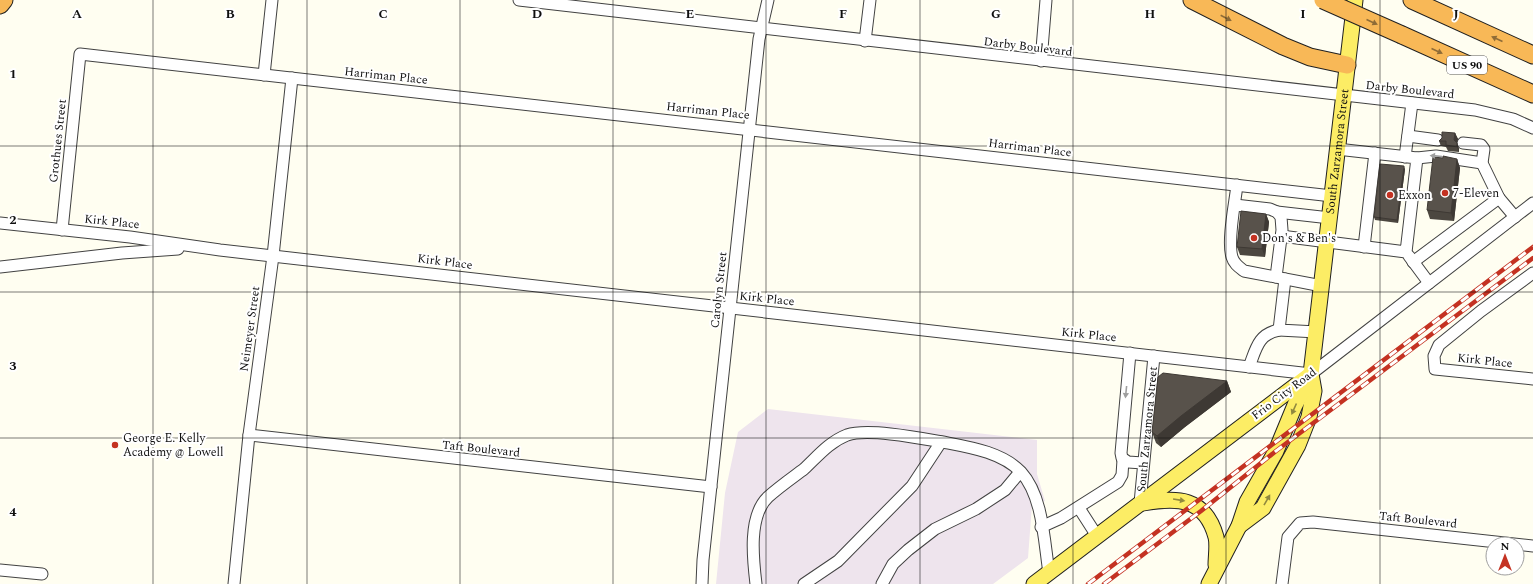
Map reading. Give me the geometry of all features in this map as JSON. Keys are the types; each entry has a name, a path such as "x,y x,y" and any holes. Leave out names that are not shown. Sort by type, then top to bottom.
{"highway":[{"path":"0,5 4,0"},
{"path":"1192,0 1303,55 1348,65"},
{"name":"US 90","path":"1323,0 1533,94"},
{"path":"1412,0 1533,55"}],"main road":[{"name":"South Zarzamora Street","path":"1209,584 1238,526 1247,502 1268,466 1295,405 1311,374 1355,0"},
{"name":"Frio City Road","path":"1034,584 1311,374"},
{"path":"1140,503 1178,499 1194,504 1211,523 1216,538 1216,568"}],"street":[{"path":"264,75 272,0"},
{"name":"Darby Boulevard","path":"519,0 558,2 865,41 1412,103 1497,114 1533,128"},
{"name":"Carolyn Street","path":"702,584 703,560 759,39 768,0"},
{"path":"865,41 870,0"},
{"path":"1041,61 1046,0"},
{"name":"Harriman Place","path":"80,54 1332,196"},
{"name":"Grothues Street","path":"62,230 80,54"},
{"name":"Neimeyer Street","path":"234,584 249,435 273,256 292,78"},
{"path":"1405,157 1412,103"},
{"path":"1408,136 1438,140"},
{"path":"1463,143 1480,145 1484,149 1482,163 1498,198 1515,217"},
{"path":"1337,149 1417,158 1436,156 1482,163"},
{"path":"1364,247 1374,153"},
{"path":"1417,158 1406,252 1429,283"},
{"path":"1237,185 1231,246 1232,258 1237,266 1244,271 1322,286"},
{"path":"1264,208 1266,189"},
{"path":"1413,262 1498,198"},
{"name":"Frio City Road","path":"1311,374 1533,203"},
{"path":"1235,205 1264,208 1277,212 1330,218"},
{"path":"1277,212 1281,217 1282,223 1279,330"},
{"name":"Kirk Place","path":"0,223 130,237 220,250 1311,374"},
{"path":"1281,236 1406,252"},
{"name":"Kirk Place","path":"0,267 162,249 220,250"},
{"name":"Kirk Place","path":"1533,273 1481,311 1439,346 1434,356 1435,369 1533,379"},
{"path":"1249,367 1263,337 1268,332 1279,330 1317,332"},
{"path":"1041,527 1079,508 1118,482 1122,475 1123,460 1121,448 1130,353"},
{"name":"South Zarzamora Street","path":"1140,503 1154,356"},
{"path":"756,584 754,522 767,498 804,468 826,447 847,435 876,434 914,437 999,456 1020,472 1032,489 1038,501 1049,573"},
{"name":"Taft Boulevard","path":"249,435 711,487"},
{"path":"804,584 838,561 912,486 941,442"},
{"path":"1123,460 1128,462 1143,463"},
{"path":"882,584 893,564 908,550 935,530 976,509 1005,490 1020,472"},
{"path":"1079,508 1097,536"},
{"name":"Taft Boulevard","path":"1282,584 1288,537 1300,523 1312,522 1533,546"},
{"path":"0,570 42,574"}],"shaded area":[{"path":"768,409 1037,440 1037,474 1045,501 1032,505 1028,558 993,584 716,584 725,493 738,432"}],"building":[{"path":"1442,132 1455,133 1454,140 1457,143 1457,147 1446,145 1446,141 1439,141 1442,138"},
{"name":"7-Eleven","path":"1443,156 1457,159 1451,213 1427,210 1433,157 1443,158"},
{"name":"Exxon","path":"1380,164 1404,166 1397,220 1374,217"},
{"name":"Don's & Ben's","path":"1241,211 1266,214 1262,249 1237,247"},
{"path":"1163,373 1227,381 1157,436 1152,432 1158,377"}],"railway":[{"path":"1088,584 1533,247"},
{"path":"1104,584 1201,511 1276,451 1533,258"}],"place":[{"name":"7-Eleven","path":"1445,193"},
{"name":"Exxon","path":"1390,195"},
{"name":"Don's & Ben's","path":"1254,238"},
{"name":"George E. Kelly Academy @ Lowell","path":"115,445"}]}
